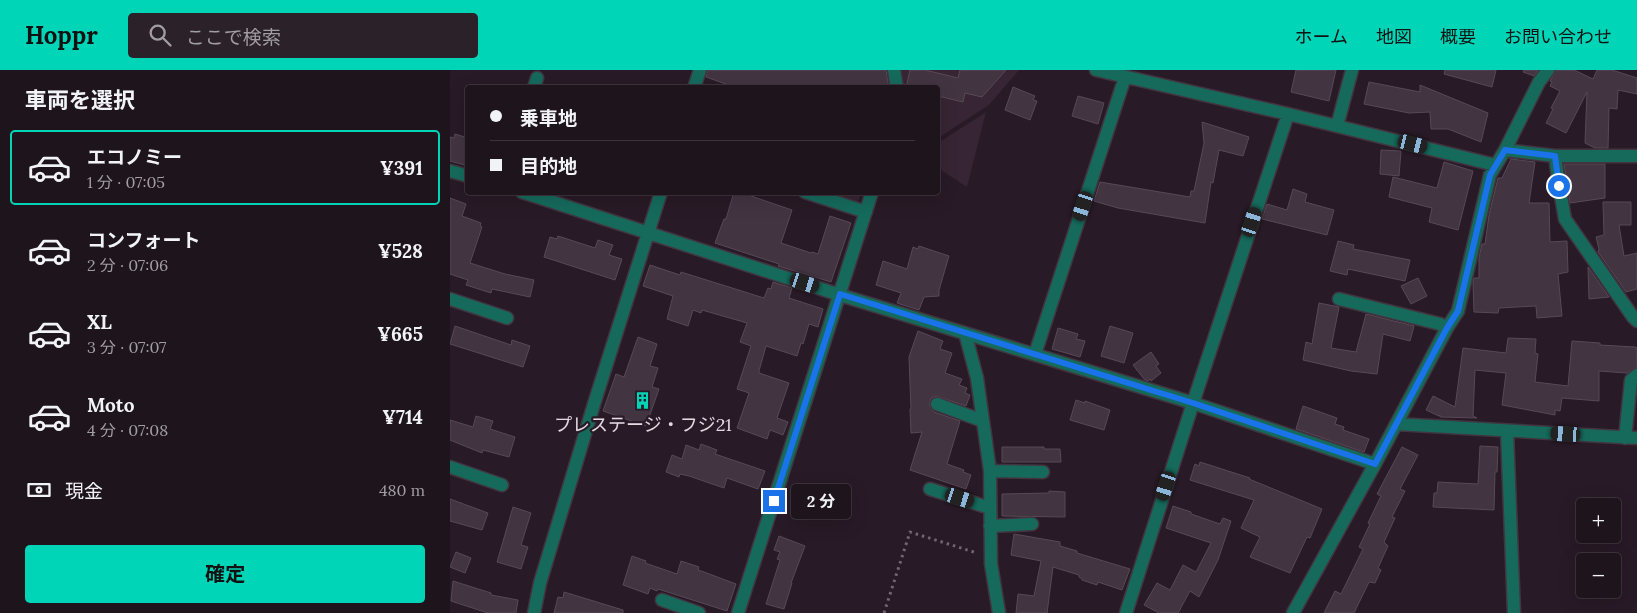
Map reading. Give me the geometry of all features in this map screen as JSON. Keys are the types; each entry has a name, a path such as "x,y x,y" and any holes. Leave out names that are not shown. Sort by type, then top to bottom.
{"street":[{"path":"695,85 700,70"},
{"path":"894,70 896,85"},
{"path":"1096,70 1288,114 1495,165"},
{"path":"1337,126 1352,70"},
{"path":"1293,613 1447,328 1458,311 1490,175 1505,150 1539,82 1548,70"},
{"path":"1035,354 1125,77"},
{"path":"1126,613 1288,114"},
{"path":"1505,150 1555,156 1637,156"},
{"path":"1555,156 1565,220 1632,317 1637,320"},
{"path":"450,170 465,175"},
{"path":"531,195 840,294 1193,403 1375,464"},
{"path":"534,613 540,583 594,404 660,195"},
{"path":"814,195 866,212"},
{"path":"738,613 871,195"},
{"path":"450,299 507,318"},
{"path":"1339,299 1440,324 1447,328"},
{"path":"965,333 976,378 990,471 991,557 999,613"},
{"path":"1396,424 1631,438 1631,380 1637,375"},
{"path":"937,404 983,421"},
{"path":"1507,431 1514,613"},
{"path":"450,467 502,485"},
{"path":"990,471 1043,472"},
{"path":"930,488 990,508"},
{"path":"990,526 1032,524"},
{"path":"662,600 699,613"}],"path":[{"path":"884,613 910,532 991,557"}],"shaded area":[{"path":"898,70 1019,70 989,105 940,137 940,85 902,85"},
{"path":"986,112 967,187 940,169 940,142"},
{"path":"825,195 860,195 857,206"}],"building":[{"path":"708,70 886,70 888,85 729,85 706,77"},
{"path":"910,70 925,70 958,78 960,70 1006,70 982,97 965,93 963,102 940,96 940,85 907,85"},
{"path":"1296,70 1336,70 1329,101 1291,92"},
{"path":"1445,70 1496,70 1492,87 1444,74"},
{"path":"1524,70 1538,70 1534,76 1523,72"},
{"path":"1556,70 1574,70 1593,79 1597,70 1612,70 1637,78 1637,94 1618,90 1617,109 1609,108 1608,148 1595,148 1585,143 1587,92 1566,133 1546,123 1560,91 1550,86 1552,82 1550,81"},
{"path":"1369,82 1420,92 1420,85 1488,113 1481,142 1448,129 1431,129 1430,112 1409,113 1364,104"},
{"path":"1013,87 1035,96 1033,100 1037,101 1030,120 1005,110"},
{"path":"1078,96 1104,103 1098,124 1072,116"},
{"path":"1202,122 1249,137 1243,156 1219,150 1213,183 1211,182 1205,223 1118,208 1094,201 1100,182 1190,197 1191,191 1194,191 1204,143"},
{"path":"455,134 465,137 465,165 450,161 450,137 454,138"},
{"path":"1381,150 1401,151 1399,176 1380,174"},
{"path":"1511,159 1535,162 1529,203 1549,203 1550,242 1567,241 1568,272 1558,274 1562,316 1537,318 1536,306 1499,308 1498,313 1474,312 1473,282 1474,278 1479,278 1479,257 1482,244 1485,244 1489,215 1498,178 1502,178"},
{"path":"1444,162 1473,171 1458,230 1429,222 1432,208 1389,197 1393,177 1437,188"},
{"path":"1564,164 1605,164 1605,198 1570,203"},
{"path":"1293,189 1307,194 1305,202 1334,210 1327,235 1262,219 1267,204 1287,210"},
{"path":"733,195 751,195 792,210 781,243 818,254 830,216 851,223 831,282 778,266 779,264 715,243 724,219 726,219"},
{"path":"450,198 466,204 462,216 481,223 480,226 482,227 470,263 505,274 534,280 530,297 492,289 491,293 466,285 468,280 450,274"},
{"path":"1603,202 1631,202 1631,225 1619,225 1624,256 1637,253 1637,289 1626,292 1598,252 1596,237 1604,235"},
{"path":"558,236 595,248 598,240 613,245 609,255 622,259 615,280 544,257 550,237 557,239"},
{"path":"1338,241 1354,245 1353,249 1410,260 1405,281 1348,269 1347,275 1330,271"},
{"path":"919,246 949,256 939,296 924,297 919,310 897,303 901,293 876,285 883,261 907,269 913,247 918,249"},
{"path":"650,265 680,275 681,272 764,298 768,288 771,289 773,282 792,288 789,298 823,309 818,327 809,324 797,356 766,346 759,373 789,383 777,418 788,422 783,435 770,430 767,439 737,428 749,393 737,389 751,346 740,342 747,323 702,310 701,313 693,310 688,326 667,319 673,296 643,286"},
{"path":"1588,267 1609,297 1589,299"},
{"path":"1418,278 1427,296 1411,304 1401,286"},
{"path":"1319,303 1339,307 1331,348 1356,352 1366,314 1414,326 1410,341 1383,334 1377,374 1351,371 1303,360 1306,342 1312,344"},
{"path":"455,326 511,345 512,340 530,346 523,367 450,344"},
{"path":"1110,326 1133,333 1124,363 1101,356"},
{"path":"1058,328 1078,334 1076,339 1085,341 1080,357 1052,349"},
{"path":"918,331 943,341 940,349 952,353 945,373 962,379 959,385 967,388 965,393 970,395 966,406 936,396 931,398 929,405 934,412 960,421 947,464 964,470 963,472 971,475 966,489 910,470 922,432 911,433 910,409 909,357"},
{"path":"638,337 657,344 650,366 658,368 652,387 659,389 646,426 603,411 616,374 624,377"},
{"path":"1508,338 1536,339 1535,353 1538,354 1535,382 1568,386 1572,341 1635,347 1637,348 1637,367 1627,373 1599,371 1599,401 1562,398 1560,411 1555,410 1555,415 1502,405 1506,373 1475,370 1473,416 1477,418 1440,417 1440,415 1426,410 1433,396 1455,407 1463,348 1506,353"},
{"path":"1151,352 1159,364 1156,366 1161,373 1151,381 1150,379 1148,381 1144,379 1133,365"},
{"path":"1076,400 1085,403 1085,401 1110,410 1104,430 1070,420"},
{"path":"1303,406 1337,418 1335,424 1344,427 1343,430 1369,439 1364,452 1296,429"},
{"path":"476,416 493,421 490,429 515,437 509,457 483,450 482,453 450,440 450,420 473,427"},
{"path":"701,444 717,450 715,454 765,471 758,489 727,478 724,488 689,476 680,474 679,477 666,472 672,455 682,459 686,445 699,450"},
{"path":"1480,446 1498,447 1494,510 1433,507 1434,493 1437,493 1438,482 1478,484"},
{"path":"1002,447 1060,449 1061,462 1002,462"},
{"path":"1402,447 1418,455 1400,489 1405,491 1392,517 1395,518 1384,542 1388,546 1378,568 1381,570 1375,583 1369,582 1354,613 1324,613 1335,591 1341,594 1363,549 1359,547 1381,496 1377,494"},
{"path":"1200,462 1250,478 1322,509 1310,538 1307,537 1290,573 1250,557 1260,537 1241,528 1254,500 1190,480 1195,464 1199,466"},
{"path":"1049,491 1065,492 1065,517 1002,516 1002,494 1049,493"},
{"path":"450,499 488,513 482,530 450,521"},
{"path":"1173,506 1220,524 1223,518 1231,521 1218,560 1199,597 1190,591 1178,613 1159,613 1144,605 1157,583 1170,590 1183,565 1196,572 1211,543 1166,528"},
{"path":"513,507 531,513 521,545 528,547 521,569 497,562"},
{"path":"1014,534 1060,542 1060,546 1077,551 1077,553 1130,569 1122,590 1098,582 1097,585 1082,580 1079,575 1053,567 1047,613 1016,613 1018,594 1034,596 1041,561 1011,555"},
{"path":"779,536 805,546 791,583 784,609 766,604 780,560 777,559 780,552 774,550"},
{"path":"456,552 471,558 465,573 450,567"},
{"path":"632,556 646,561 645,563 677,574 681,561 699,567 698,570 736,584 727,611 658,589 657,591 650,588 648,594 623,585"},
{"path":"453,581 491,593 491,595 518,600 516,613 488,613 451,601"},
{"path":"564,592 623,610 623,613 554,613 558,597 563,598"}],"place":[{"name":"プレステージ・フジ21","path":"643,401"}],"route":[{"path":"774,501 840,294 1193,403 1375,464 1447,328 1458,311 1490,175 1495,165 1505,150 1555,156 1559,186"}]}
